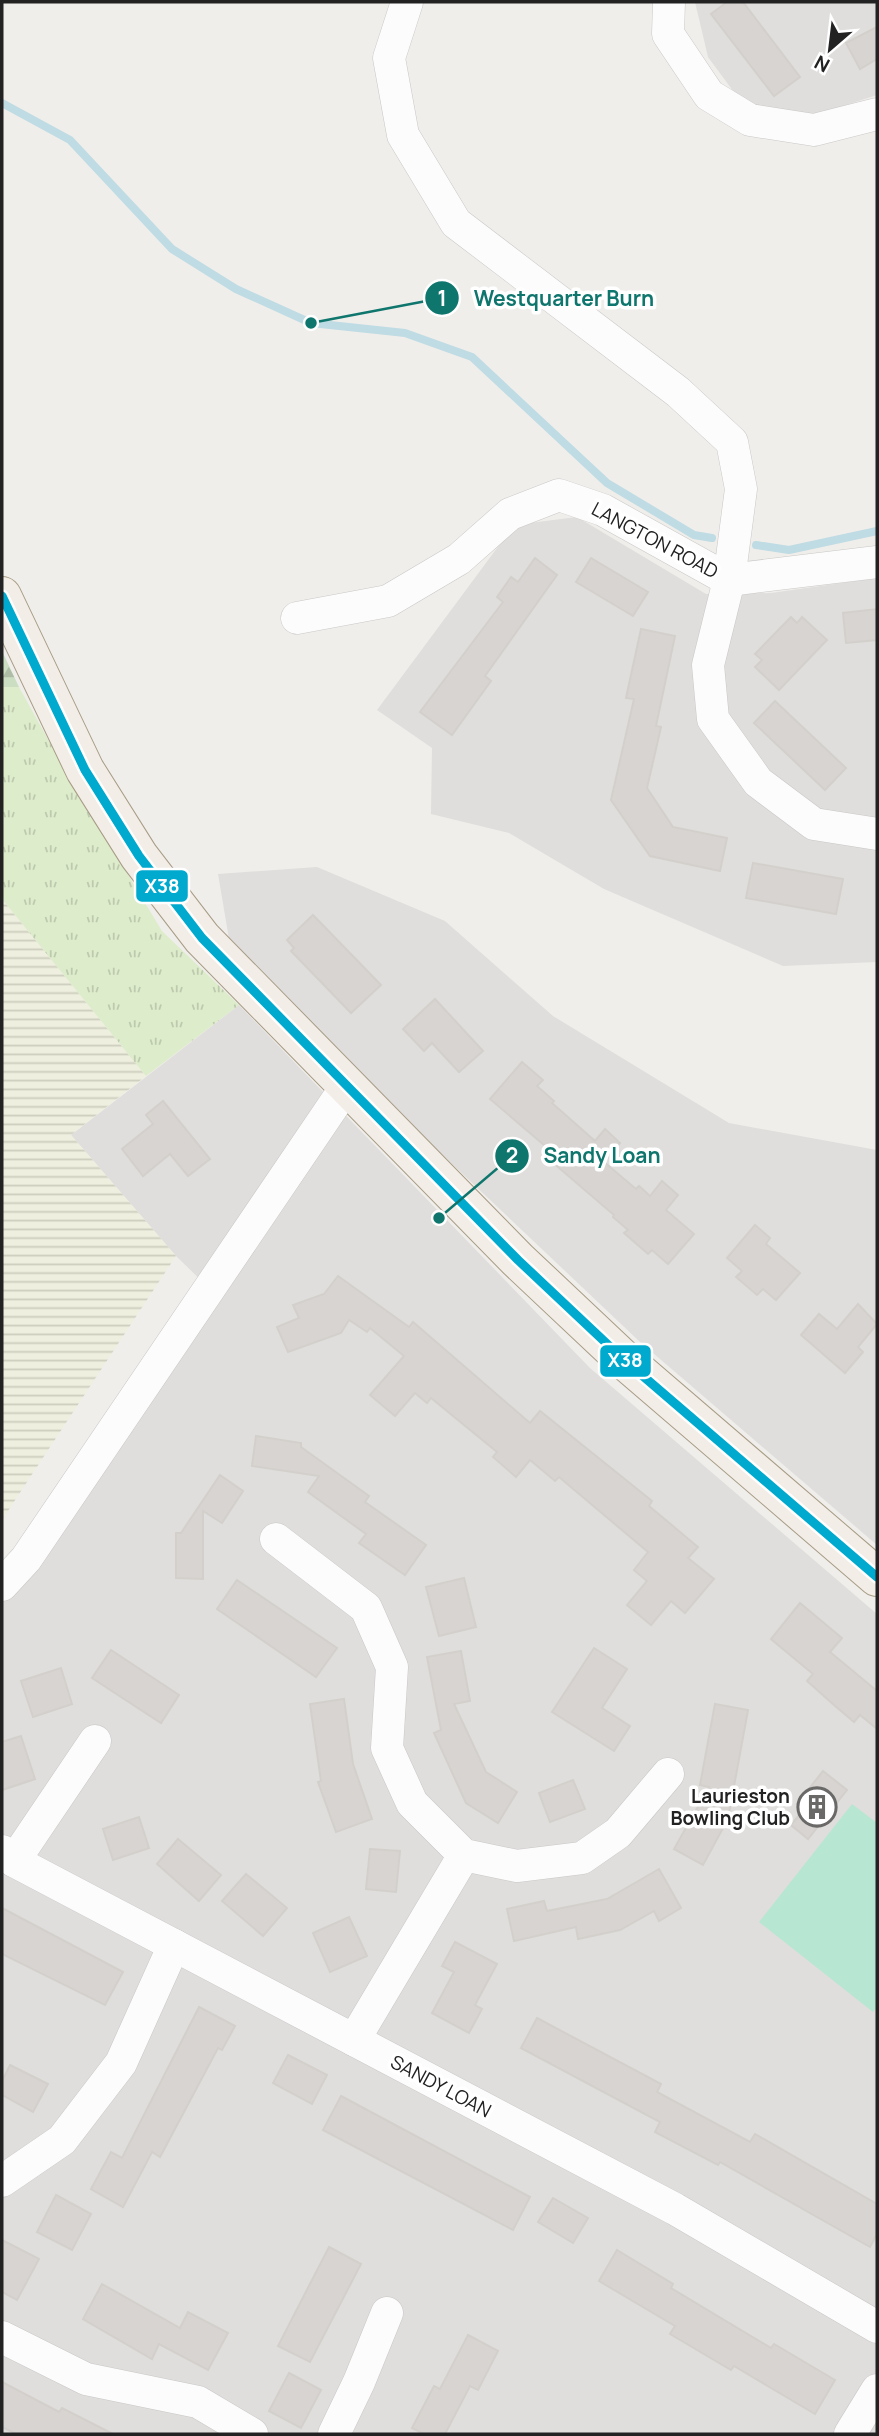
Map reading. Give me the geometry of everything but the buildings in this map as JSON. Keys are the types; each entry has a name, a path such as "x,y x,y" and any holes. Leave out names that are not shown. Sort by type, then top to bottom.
{"main road":[{"path":"2,596 85,769 139,856 202,938 518,1260 622,1358 877,1577"}],"street":[{"path":"407,2 390,58 403,135 456,223 678,392 732,443 741,489 729,580 708,665 713,719 758,782 814,824 877,835"},
{"path":"669,2 668,34 709,95 750,120 814,130 877,114"},
{"name":"LANGTON ROAD","path":"297,618 339,613 388,601 458,559 510,514 559,495 603,510 729,580 877,562"},
{"path":"2,1585 26,1559 346,1087"},
{"path":"276,1538 366,1608 392,1667 387,1748 412,1803 464,1855 517,1866 582,1858 618,1833 668,1774"},
{"path":"8,1856 95,1741"},
{"path":"354,2040 464,1855"},
{"name":"SANDY LOAN","path":"8,1856 675,2209 877,2328"},
{"path":"2,2181 62,2140 121,2063 174,1945"},
{"path":"334,2434 387,2313"},
{"path":"2,2337 86,2379 198,2402 252,2434"},
{"path":"849,2434 877,2390"}],"shaded area":[{"path":"695,2 877,2 877,95 796,121 742,103 708,57"},
{"path":"577,517 706,594 771,593 877,578 877,962 783,966 604,889 509,833 431,814 432,748 377,710 514,525"},
{"path":"317,867 445,921 553,1016 729,1123 877,1150 877,1545 639,1341 432,1145 229,939 218,874"},
{"path":"239,1005 590,1368 877,1614 877,2434 2,2434 2,1582 210,1289 176,1256 71,1135"}],"green space":[{"path":"2,651 19,687 2,687"},
{"path":"2,687 19,687 65,770 162,931 239,1005 146,1076 2,899"},
{"path":"2,899 146,1076 71,1135 176,1256 2,1520"},
{"path":"852,1804 877,1823 877,2007 873,2012 759,1922"}],"waterway":[{"path":"2,103 70,140 172,249 236,289 311,323 405,333 472,357 607,483 694,535 712,538"},
{"path":"756,545 789,550 877,531"}],"transit line":[{"name":"X38","path":"2,596 85,770 139,856 202,938 518,1260 622,1358 877,1577"}],"place":[{"name":"Westquarter Burn","path":"311,323"},
{"name":"Sandy Loan","path":"439,1218"},
{"name":"Laurieston Bowling Club","path":"817,1807"}]}
